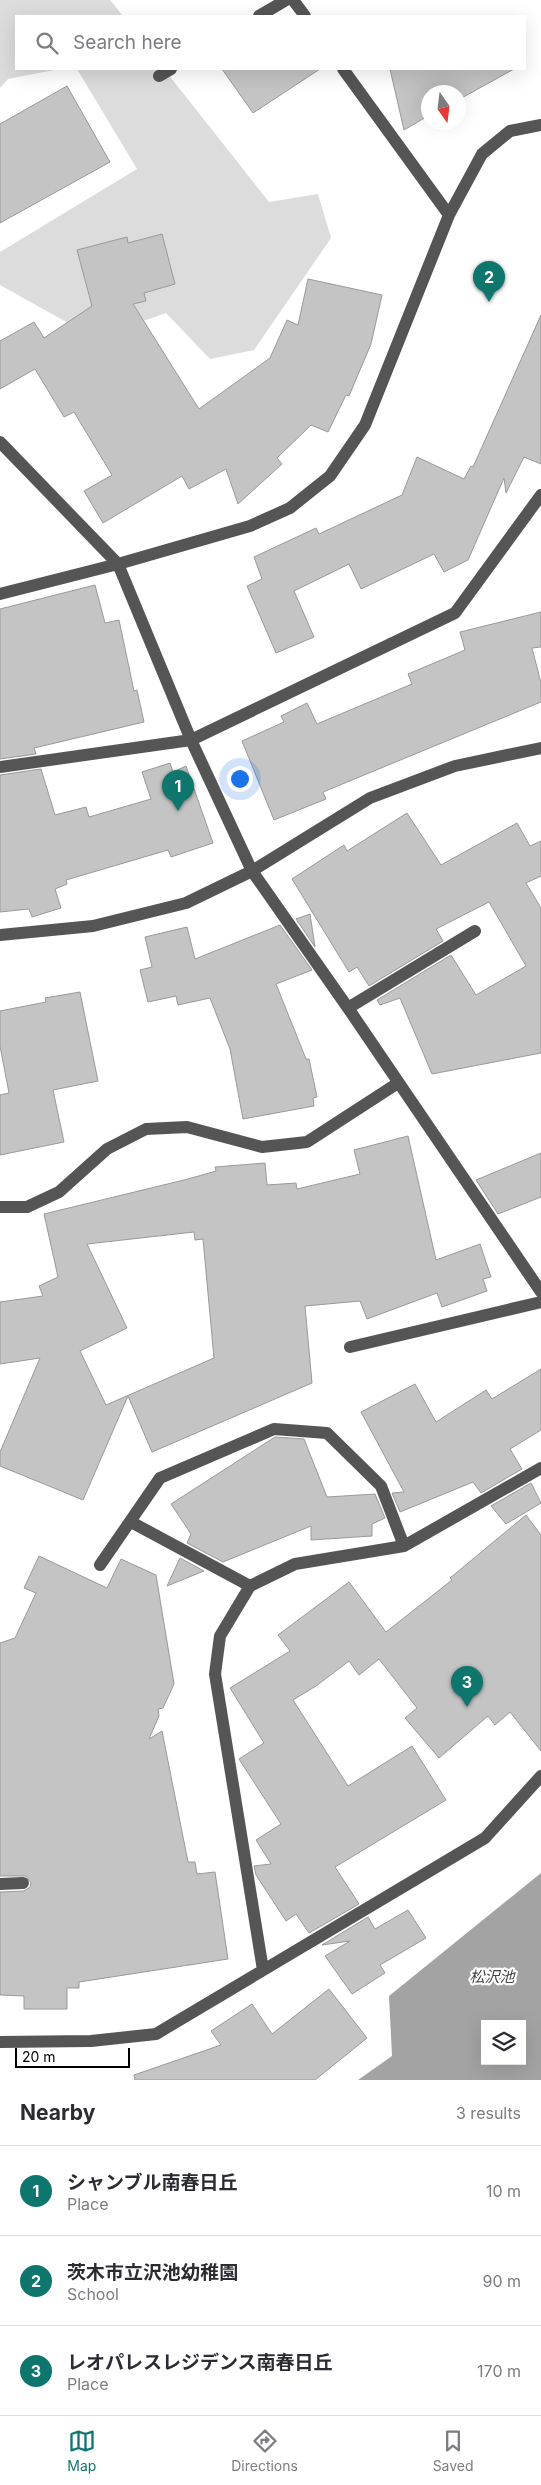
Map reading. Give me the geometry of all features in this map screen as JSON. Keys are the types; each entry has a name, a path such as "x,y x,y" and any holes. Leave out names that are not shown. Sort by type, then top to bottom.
{"street":[{"path":"261,15 286,0"},
{"path":"293,0 304,15"},
{"path":"159,76 169,70"},
{"path":"344,70 449,215"},
{"path":"0,594 118,564 250,526 290,508 330,476 365,425 449,215 482,154 510,131 541,125"},
{"path":"0,442 118,564 191,740 252,871 348,1008 541,1292"},
{"path":"0,766 191,740 455,613 541,495"},
{"path":"0,935 94,926 177,906 252,871 370,798 455,766 541,748"},
{"path":"348,1008 475,931"},
{"path":"0,1208 27,1207 59,1192 107,1149 146,1129 187,1127 262,1147 307,1142 398,1083"},
{"path":"350,1347 541,1302"},
{"path":"100,1565 160,1478 274,1429 327,1433 382,1486 404,1546"},
{"path":"263,1970 215,1674 220,1636 250,1586 295,1564 404,1546 541,1468"},
{"path":"131,1522 250,1586"},
{"path":"0,2042 92,2041 156,2034 485,1838 541,1776"},
{"path":"0,1884 23,1883"}],"shaded area":[{"path":"0,0 110,0 122,15 15,15 15,70 54,70 8,79 0,88"},
{"path":"78,70 165,70 269,202 318,194 331,238 254,350 210,359 166,313 95,338 0,285 0,252 137,169"}],"water":[{"name":"松沢池","path":"541,1873 541,2080 358,2080 392,2056 389,1996"}],"building":[{"path":"223,70 318,70 253,113"},
{"path":"390,70 512,70 466,96 466,85 421,85 421,120 404,130"},
{"path":"67,86 110,162 0,223 0,124"},
{"path":"162,234 175,284 144,293 146,301 133,304 199,409 270,358 287,320 298,325 308,279 382,295 371,344 349,396 346,395 328,432 311,425 277,458 282,464 238,504 226,469 189,489 182,476 103,523 84,491 112,475 74,412 64,417 35,369 0,389 0,341 34,322 44,338 92,306 77,250 127,237 128,243"},
{"path":"541,315 541,464 524,457 506,493 504,478 468,560 444,572 434,554 361,589 349,564 294,591 314,637 276,653 247,586 262,579 254,557 316,528 319,534 402,495 417,457 464,479 471,466 473,467"},
{"path":"95,585 105,623 119,620 134,691 137,690 144,722 34,748 36,754 0,759 0,609"},
{"path":"541,612 541,647 532,648 541,683 541,702 323,792 326,799 274,820 242,741 284,722 281,716 307,703 317,724 412,684 408,674 465,650 460,632"},
{"path":"170,763 173,772 186,766 213,843 171,857 168,850 66,880 67,884 55,889 61,908 32,917 29,909 0,912 0,775 41,769 55,815 86,807 89,817 151,799 142,772"},
{"path":"407,813 441,865 517,823 530,846 541,841 541,876 526,883 541,908 541,1053 432,1074 400,998 380,1005 377,1000 451,955 476,995 526,966 489,902 436,929 443,941 369,986 357,967 349,972 292,879 344,845 347,851"},
{"path":"310,914 315,947 296,919"},
{"path":"280,925 312,970 276,984 306,1059 309,1059 317,1097 313,1098 314,1106 243,1119 230,1049 210,998 178,1005 176,996 148,1002 140,970 152,967 145,937 187,927 195,959"},
{"path":"80,992 98,1081 53,1090 64,1142 0,1155 0,1095 9,1093 0,1046 0,1011 46,1002 45,998"},
{"path":"408,1136 436,1260 480,1244 491,1277 483,1279 487,1291 442,1307 437,1293 367,1319 360,1301 305,1306 312,1383 152,1452 128,1396 83,1500 0,1466 0,1452 40,1358 0,1364 0,1302 43,1296 39,1286 58,1277 44,1214 188,1179 216,1171 215,1167 265,1163 267,1185 296,1183 297,1189 360,1174 354,1150","holes":["194,1232 195,1240 203,1239 214,1358 106,1405 80,1351 127,1328 87,1244"]},
{"path":"541,1153 541,1197 498,1214 476,1180"},
{"path":"541,1369 541,1430 510,1449 522,1469 481,1493 473,1482 400,1512 392,1493 404,1492 361,1412 415,1384 436,1422 486,1390 492,1399"},
{"path":"275,1437 304,1439 327,1497 375,1494 385,1518 372,1524 372,1536 311,1540 311,1526 223,1562 187,1543 191,1534 171,1504"},
{"path":"531,1483 541,1503 506,1524 491,1506"},
{"path":"526,1515 541,1535 541,1751 510,1712 495,1725 488,1716 439,1758 405,1718 417,1708 379,1659 359,1675 349,1661 316,1686 293,1700 348,1786 412,1746 446,1800 335,1867 359,1904 309,1933 296,1914 286,1921 256,1875 254,1866 271,1864 256,1840 281,1824 239,1759 264,1743 230,1688 290,1651 278,1635 349,1582 386,1632 452,1580 450,1578"},
{"path":"39,1556 107,1588 121,1559 156,1575 174,1684 163,1708 158,1709 159,1716 149,1739 162,1731 188,1862 195,1862 197,1874 215,1872 228,1959 79,1982 79,1988 67,1988 67,2009 24,2009 24,1996 0,1995 0,1892 24,1891 30,1887 31,1883 26,1876 0,1876 0,1643 15,1638 36,1593 24,1588"},
{"path":"180,1558 204,1571 167,1586"},
{"path":"408,1910 426,1938 380,1965 385,1973 352,1994 325,1956 350,1941 322,1945 368,1917 375,1929"},
{"path":"329,1989 367,2038 315,2080 135,2080 134,2075 221,2045 211,2031 252,2004 272,2034"}],"place":[{"name":"茨木市立沢池幼稚園","path":"489,302"},
{"name":"シャンブル南春日丘","path":"178,811"},
{"name":"レオパレスレジデンス南春日丘","path":"467,1707"}]}
